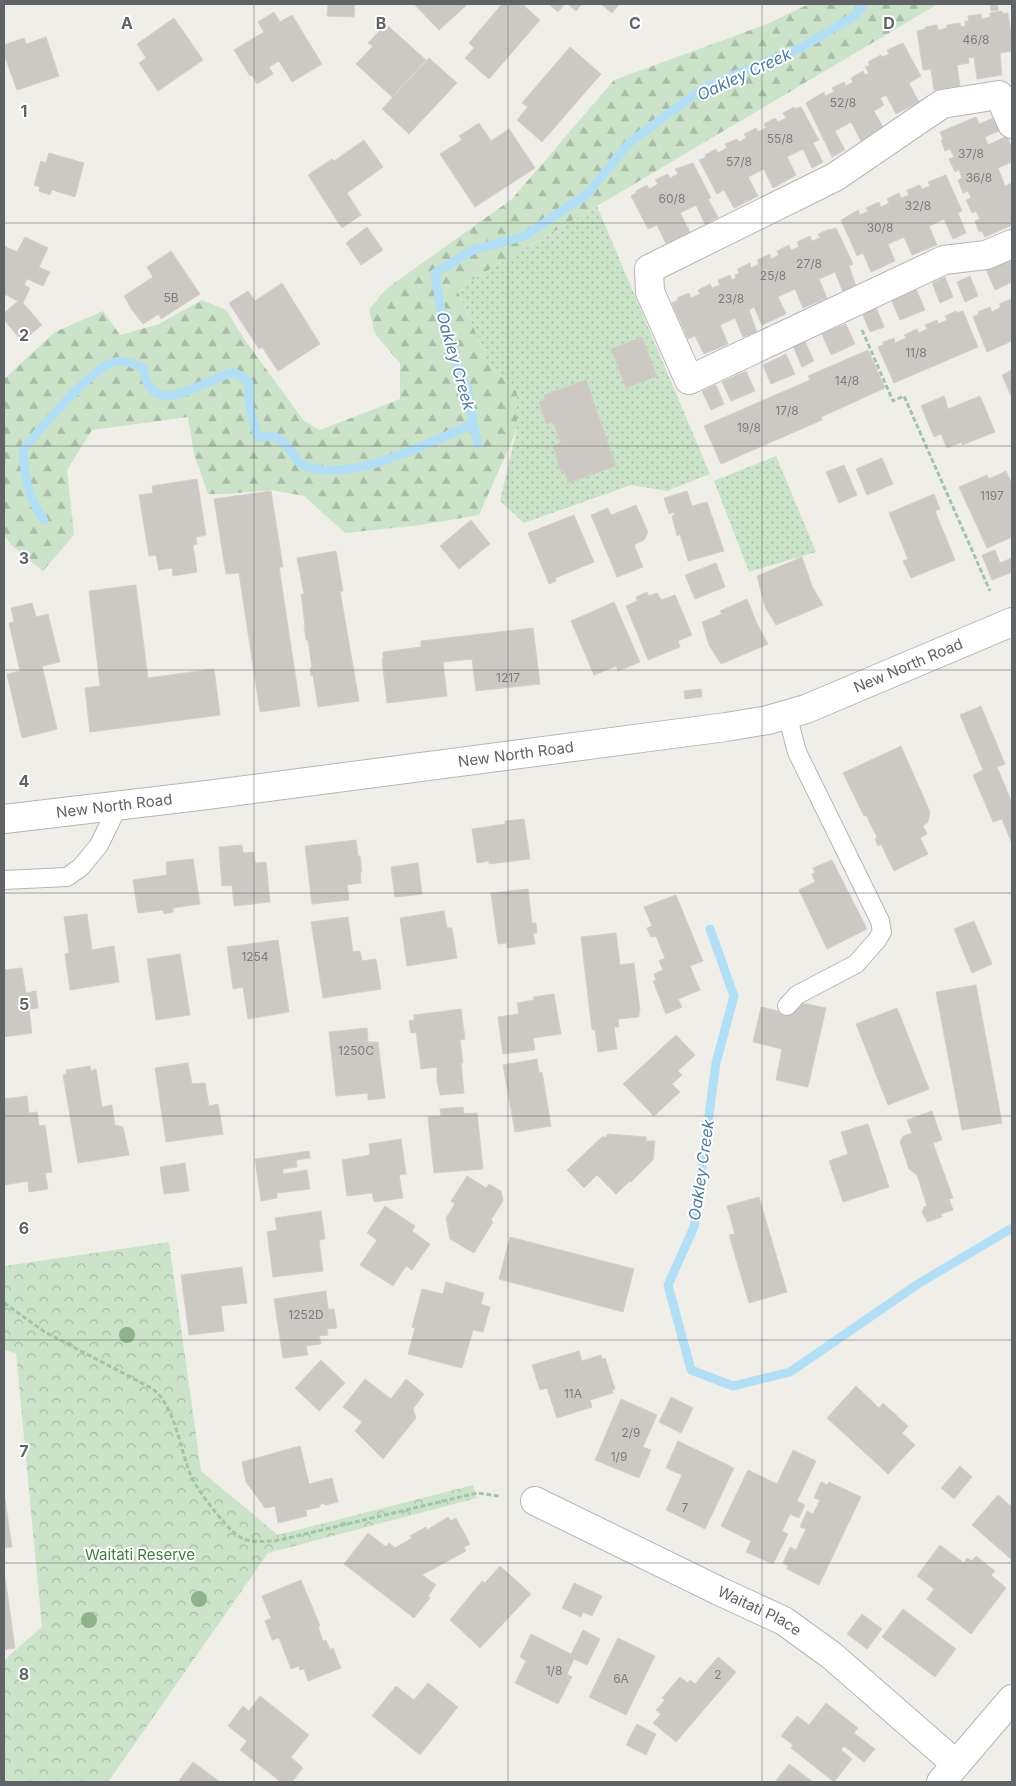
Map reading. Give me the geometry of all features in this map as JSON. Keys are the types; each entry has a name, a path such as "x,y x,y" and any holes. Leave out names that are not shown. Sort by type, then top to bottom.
{"street":[{"path":"1012,124 999,96 942,104 835,176 649,269 650,292 689,380 944,260 986,256 1012,244"},
{"name":"New North Road","path":"4,819 199,796 768,720 806,709 857,689 1012,622"},
{"name":"Waitati Place","path":"534,1501 784,1621 831,1655 948,1773"},
{"path":"948,1773 1012,1699"}],"lane":[{"path":"787,714 797,752 880,921 882,932 856,964 797,995 787,1006"},
{"path":"4,880 67,877 82,867 99,845 118,806"}],"path":[{"path":"851,304 893,400 904,396 990,591"},
{"path":"4,1303 46,1332 153,1389 161,1396 172,1420 192,1477 211,1507 242,1539 255,1543 280,1540 476,1493 498,1496"}],"green space":[{"path":"809,4 938,4 457,289 489,364 517,392 517,429 479,515 421,525 345,533 304,496 271,490 208,494 194,454 188,417 92,430 67,470 74,535 43,571 11,545 4,535 4,379 55,332 103,311 120,335 159,324 202,300 226,310 247,343 304,421 320,430 400,399 400,363 375,334 369,310 386,289 512,199 614,80 765,25"},
{"path":"597,206 710,474 667,491 631,485 524,523 500,501 517,429 517,392 489,364 457,289"},
{"path":"776,456 816,552 749,572 714,481"},
{"name":"Waitati Reserve","path":"169,1242 201,1471 278,1535 473,1485 477,1498 268,1553 108,1782 4,1782 4,1660 42,1627 16,1353 4,1350 4,1266"}],"building":[{"path":"328,4 355,4 354,17 327,16"},
{"path":"414,4 468,4 439,30"},
{"path":"502,4 522,4 540,20 489,79 465,58 474,48 469,43"},
{"path":"549,4 565,4 558,12"},
{"path":"568,4 582,4 576,11"},
{"path":"601,4 619,4 612,13"},
{"path":"990,4 997,4 998,10 991,11"},
{"path":"1002,11 1003,14 1008,13 1012,51 1000,53 1002,75 977,79 974,57 968,58 969,63 957,65 960,86 934,90 931,69 923,70 917,31 925,29 925,27 937,25 938,30 947,28 947,25 960,23 961,27 965,26 965,21 969,21 968,16 981,14 982,19 990,17 990,13"},
{"path":"274,12 280,22 292,15 322,64 292,82 279,61 269,67 273,74 257,84 234,50 264,32 258,22"},
{"path":"174,18 203,60 158,91 139,63 146,58 137,44"},
{"path":"386,24 426,60 392,97 356,64 373,46 368,43"},
{"path":"46,37 59,76 17,90 4,54 4,45 24,38 26,44"},
{"path":"903,43 921,76 909,83 919,102 896,114 886,95 880,98 884,105 874,111 884,129 861,141 851,122 835,131 845,150 832,157 806,103 824,92 825,96 834,92 832,88 844,82 846,86 853,82 851,78 863,71 865,75 869,73 865,67 870,65 868,62 881,55 882,57 889,54 887,50"},
{"path":"570,47 601,74 542,142 517,120 528,107 522,103"},
{"path":"429,58 457,83 409,134 382,109"},
{"path":"794,107 795,109 801,107 819,140 813,143 823,162 812,168 803,149 787,157 796,175 773,188 764,169 748,177 758,196 734,208 724,190 717,194 699,160 716,149 718,153 727,148 725,144 737,139 739,142 746,138 744,134 756,128 758,132 766,128 764,124 775,118 778,122 786,118 783,113"},
{"path":"998,116 1004,129 985,137 988,145 1007,136 1012,149 1012,162 998,168 1005,186 1012,183 1012,225 985,237 982,231 979,232 975,221 980,219 976,211 972,213 966,200 971,198 968,191 963,193 958,180 962,178 959,170 955,172 949,159 954,157 950,149 945,151 940,132 976,117 979,124"},
{"path":"479,123 491,141 509,129 535,168 475,207 440,154 462,140 459,136"},
{"path":"364,140 383,167 347,193 361,215 342,228 308,175 332,159 334,161"},
{"path":"49,153 84,163 75,197 52,190 50,195 39,191 40,187 34,185 41,161 46,163"},
{"path":"693,163 711,198 708,199 718,217 705,224 696,205 680,213 690,232 666,244 657,225 648,229 631,196 647,185 649,189 658,184 655,180 668,174 670,178 678,174 675,169"},
{"path":"946,175 962,211 958,213 966,233 953,239 944,219 929,226 937,245 912,255 904,237 888,244 895,261 871,272 863,253 857,256 841,220 858,210 860,215 868,211 866,208 879,202 881,207 889,203 887,199 899,193 901,198 909,195 907,190 920,185 922,189 930,186 928,182"},
{"path":"367,227 383,250 361,265 346,243"},
{"path":"836,228 853,264 849,266 856,286 843,292 835,272 819,279 827,298 803,308 795,289 778,297 786,314 762,325 754,307 749,310 757,332 743,337 735,318 720,325 728,344 704,354 695,336 688,339 672,303 678,300 677,298 689,293 691,298 700,294 698,290 710,284 712,288 720,285 718,280 730,275 732,280 739,273 737,269 750,263 751,268 759,264 757,260 770,254 771,259 779,255 777,251 789,245 791,250 799,247 797,242 810,236 812,241 820,238 818,234"},
{"path":"25,237 48,248 39,267 50,272 43,286 27,279 24,285 30,288 23,303 42,325 22,341 4,320 4,313 18,301 4,294 4,246 17,252"},
{"path":"171,251 200,294 161,319 159,314 143,324 124,296 153,277 147,267"},
{"path":"1010,259 1012,263 1012,282 995,290 986,269"},
{"path":"970,276 978,296 965,302 957,282"},
{"path":"945,277 953,297 940,303 932,283"},
{"path":"282,283 320,344 278,371 262,347 259,349 229,303 248,291 255,301"},
{"path":"916,289 925,310 900,320 891,299"},
{"path":"1011,299 1012,341 987,352 973,317 979,314 978,312 990,307 992,312 1001,307 999,304"},
{"path":"876,307 884,327 870,332 862,313"},
{"path":"956,311 957,313 963,311 978,347 894,383 878,347 884,344 883,342 894,338 895,343 906,338 904,335 917,329 919,333 927,329 925,325 937,320 938,324 947,320 945,316"},
{"path":"846,324 855,344 831,355 822,334"},
{"path":"642,337 657,376 626,388 611,349"},
{"path":"805,341 814,361 802,367 793,346"},
{"path":"868,350 885,388 821,417 822,420 721,464 704,426 810,380 808,376"},
{"path":"786,354 795,374 771,384 763,365"},
{"path":"1012,370 1012,398 1002,375"},
{"path":"746,371 755,391 731,401 722,382"},
{"path":"586,380 616,466 568,483 564,471 561,472 553,446 561,443 553,422 546,424 539,402 545,399 544,395"},
{"path":"716,385 724,404 711,410 702,391"},
{"path":"944,396 948,409 980,396 995,432 962,445 962,442 947,448 941,434 934,437 921,406"},
{"path":"882,458 893,484 867,495 856,469"},
{"path":"844,465 857,495 839,503 826,472"},
{"path":"1006,471 1012,485 1012,537 987,548 959,487 987,475 989,479"},
{"path":"197,479 206,535 196,537 197,544 193,545 197,572 173,576 172,568 159,570 156,555 149,556 139,495 153,493 152,486"},
{"path":"271,491 283,567 279,567 300,706 260,712 239,573 226,574 214,499"},
{"path":"687,491 692,506 707,502 724,551 688,561 680,534 677,536 672,516 674,512 669,514 664,498"},
{"path":"934,494 940,509 935,511 955,560 911,578 903,561 908,559 889,513"},
{"path":"636,505 648,532 644,540 634,545 643,567 617,577 591,515 608,508 611,515"},
{"path":"574,515 594,562 555,578 556,581 549,584 528,533"},
{"path":"471,520 490,544 459,569 440,546"},
{"path":"995,550 1000,563 1012,558 1012,572 992,580 982,555"},
{"path":"336,551 343,591 340,591 359,701 318,707 313,675 311,676 310,668 312,668 308,640 306,640 301,594 304,594 297,558"},
{"path":"802,557 812,586 823,605 776,625 765,607 757,576"},
{"path":"716,563 725,587 695,599 685,575"},
{"path":"136,585 148,678 214,669 220,715 90,732 85,688 100,686 89,591"},
{"path":"647,592 649,596 657,593 661,600 675,595 692,635 678,641 680,647 648,660 626,606 637,601 636,597"},
{"path":"747,599 768,644 721,664 709,645 702,622 722,614 720,611"},
{"path":"614,602 640,662 618,671 616,666 594,675 571,621"},
{"path":"32,603 36,617 48,614 60,662 42,666 57,729 22,738 7,674 20,671 9,623 14,622 11,608"},
{"path":"533,628 540,684 476,691 472,659 443,662 447,696 387,703 382,659 383,652 421,647 421,641"},
{"path":"701,689 702,697 685,699 684,691"},
{"path":"981,706 1005,764 997,767 1012,803 1012,844 1002,819 993,822 973,775 983,770 960,715"},
{"path":"901,746 930,812 928,822 923,826 927,834 920,838 928,854 894,871 881,844 878,846 875,839 877,837 866,815 864,816 843,773"},
{"path":"524,819 530,859 489,864 489,861 477,863 472,829 505,824 505,821"},
{"path":"356,840 362,872 360,872 361,883 347,885 349,900 312,904 305,846"},
{"path":"242,845 243,853 254,852 255,863 266,862 270,902 234,906 232,885 222,886 219,847"},
{"path":"193,859 200,904 173,908 173,912 164,914 163,910 138,913 133,880 167,875 166,862"},
{"path":"832,860 867,929 827,949 799,890 815,882 812,874 815,873 813,868"},
{"path":"418,863 422,894 395,897 391,867"},
{"path":"528,889 532,923 536,923 537,933 533,933 535,944 507,948 507,943 498,944 491,893"},
{"path":"676,895 703,961 690,966 700,990 678,999 682,1007 666,1014 653,981 656,980 654,974 663,970 659,961 665,958 656,936 651,937 647,928 652,926 644,907"},
{"path":"444,911 447,928 452,928 457,958 407,966 400,918"},
{"path":"87,914 92,950 114,946 119,982 70,990 65,954 69,953 64,917"},
{"path":"348,917 353,952 360,951 362,961 376,959 381,989 323,998 311,922"},
{"path":"974,921 992,964 972,973 954,929"},
{"path":"616,933 620,965 634,963 640,1011 639,1017 618,1019 619,1027 614,1027 617,1049 598,1052 595,1029 592,1030 581,937"},
{"path":"278,940 289,1012 248,1019 243,987 233,989 227,947"},
{"path":"180,954 190,1015 156,1020 147,959"},
{"path":"22,968 26,993 36,991 38,1008 29,1009 32,1033 4,1037 4,970"},
{"path":"976,985 1002,1123 962,1130 936,992"},
{"path":"554,994 561,1034 533,1038 535,1050 503,1054 498,1017 519,1014 517,1003 534,1000 533,997"},
{"path":"793,1001 826,1008 808,1087 776,1080 782,1049 753,1042 761,1007 790,1014"},
{"path":"897,1008 929,1089 888,1105 856,1024"},
{"path":"461,1009 465,1039 460,1040 464,1093 440,1095 437,1067 421,1069 416,1032 411,1033 409,1021 414,1020 414,1015"},
{"path":"367,1028 368,1042 378,1042 385,1098 368,1100 368,1093 336,1096 329,1032"},
{"path":"676,1035 695,1055 678,1071 682,1075 672,1084 680,1092 654,1116 623,1084"},
{"path":"537,1059 539,1073 542,1072 551,1126 515,1132 503,1065"},
{"path":"188,1063 192,1084 205,1083 209,1106 218,1104 223,1134 166,1142 155,1068"},
{"path":"90,1066 91,1071 96,1069 102,1107 112,1105 115,1125 123,1127 129,1155 78,1163 63,1075 67,1074 66,1070"},
{"path":"27,1096 29,1113 37,1112 39,1126 45,1125 52,1172 45,1173 48,1189 29,1192 28,1181 4,1185 4,1099"},
{"path":"463,1107 464,1114 477,1113 483,1169 434,1173 428,1117 441,1116 440,1109"},
{"path":"932,1111 942,1140 933,1143 953,1198 949,1199 953,1210 941,1214 942,1217 927,1222 922,1212 924,1207 927,1206 917,1175 909,1169 900,1142 903,1136 912,1133 907,1120"},
{"path":"868,1124 889,1187 843,1202 829,1161 848,1154 841,1132"},
{"path":"608,1134 646,1137 646,1141 655,1141 653,1160 616,1194 597,1175 584,1188 567,1170 603,1136 605,1138"},
{"path":"401,1139 406,1174 399,1175 403,1198 374,1202 372,1193 347,1196 342,1160 370,1155 369,1144"},
{"path":"309,1151 310,1158 296,1160 297,1167 283,1169 283,1174 307,1170 310,1189 277,1193 277,1198 261,1201 255,1159"},
{"path":"185,1163 189,1191 164,1194 160,1167"},
{"path":"467,1176 486,1188 489,1184 501,1191 503,1201 474,1253 450,1239 446,1218 455,1204 451,1201"},
{"path":"759,1197 787,1292 749,1303 729,1235 735,1234 727,1206"},
{"path":"385,1206 415,1226 412,1231 430,1244 412,1270 406,1266 393,1286 360,1265 377,1240 367,1233"},
{"path":"321,1211 325,1239 319,1240 323,1271 273,1277 267,1232 277,1230 275,1218"},
{"path":"510,1237 634,1269 623,1312 499,1279"},
{"path":"242,1267 247,1303 221,1306 224,1331 189,1335 181,1275"},
{"path":"446,1282 484,1293 481,1304 490,1307 483,1332 473,1330 462,1368 408,1354 415,1328 412,1327 422,1289 443,1294"},
{"path":"326,1291 328,1309 334,1309 337,1328 327,1329 328,1335 319,1336 321,1344 306,1346 308,1355 283,1358 274,1299"},
{"path":"579,1351 582,1361 601,1355 602,1359 605,1358 615,1389 612,1390 613,1393 590,1400 592,1407 557,1418 547,1388 540,1390 532,1365"},
{"path":"321,1360 345,1383 319,1411 295,1388"},
{"path":"365,1379 391,1399 406,1379 424,1394 413,1409 416,1418 383,1459 355,1431 362,1422 343,1407"},
{"path":"856,1386 879,1408 883,1403 908,1426 902,1433 915,1445 888,1474 827,1418"},
{"path":"671,1397 693,1408 681,1433 659,1422"},
{"path":"621,1399 657,1415 643,1447 651,1450 639,1478 595,1460"},
{"path":"678,1441 734,1468 705,1529 666,1510 682,1475 666,1468"},
{"path":"300,1446 309,1484 332,1478 338,1502 325,1505 324,1503 319,1505 320,1507 306,1510 307,1516 278,1523 275,1506 265,1508 246,1482 242,1462"},
{"path":"793,1450 816,1461 797,1501 805,1505 799,1518 790,1514 782,1531 788,1534 773,1564 746,1552 751,1541 721,1526 748,1470 777,1484"},
{"path":"960,1466 972,1477 954,1499 941,1488"},
{"path":"821,1482 827,1485 829,1482 861,1497 819,1585 787,1569 788,1566 783,1563 790,1547 796,1550 806,1529 800,1527 807,1511 813,1514 820,1500 814,1498"},
{"path":"4,1493 12,1547 4,1548"},
{"path":"998,1495 1012,1507 1012,1560 972,1525"},
{"path":"448,1517 451,1521 456,1518 470,1544 464,1547 466,1551 422,1575 436,1585 428,1596 430,1598 414,1618 344,1564 368,1533 386,1547 389,1543 395,1548 412,1538 410,1536 426,1527 427,1530"},
{"path":"940,1545 964,1563 967,1558 972,1561 976,1556 995,1571 991,1575 1006,1588 971,1634 927,1599 934,1589 917,1576"},
{"path":"500,1566 531,1594 480,1648 450,1620 482,1581 485,1583"},
{"path":"4,1578 15,1648 4,1650"},
{"path":"301,1580 320,1626 318,1627 323,1641 326,1640 330,1650 333,1648 341,1668 308,1681 304,1669 300,1670 299,1666 291,1669 279,1638 272,1640 265,1621 271,1618 262,1596"},
{"path":"574,1583 602,1596 592,1616 583,1612 581,1617 562,1608"},
{"path":"903,1609 956,1649 935,1677 882,1637"},
{"path":"862,1614 882,1629 867,1649 847,1634"},
{"path":"583,1630 600,1639 587,1665 574,1659 567,1674 572,1677 558,1704 515,1683 526,1661 520,1657 531,1634 571,1654"},
{"path":"618,1638 655,1656 626,1715 589,1697"},
{"path":"718,1657 736,1672 676,1742 653,1723 661,1714 656,1710 665,1700 662,1698 680,1677 688,1683 690,1680 695,1684"},
{"path":"428,1683 458,1707 420,1755 372,1716 396,1686 414,1700"},
{"path":"260,1696 309,1735 291,1757 303,1768 292,1782 281,1782 240,1750 247,1741 228,1726 243,1706 249,1711"},
{"path":"826,1703 858,1728 854,1733 875,1749 864,1762 844,1746 841,1750 852,1759 834,1782 791,1748 793,1745 781,1736 797,1716 809,1725"},
{"path":"637,1724 656,1734 646,1755 626,1745"},
{"path":"193,1762 220,1782 178,1782"},
{"path":"789,1764 813,1782 775,1782"}],"waterway":[{"name":"Oakley Creek","path":"478,444 467,388 445,334 435,273 473,250 525,236 588,193 629,143 702,89 802,47 856,15 863,4"},
{"name":"Oakley Creek","path":"44,520 30,495 23,450 54,413 82,385 96,373 120,361 129,362 143,368 145,378 150,387 156,393 166,396 190,390 234,372 249,382 249,403 258,437 275,437 286,445 301,464 324,470 345,470 390,458 473,424"},
{"name":"Oakley Creek","path":"710,929 734,996 716,1063 694,1227 668,1285 691,1370 733,1386 790,1372 918,1284 1012,1228"}]}
